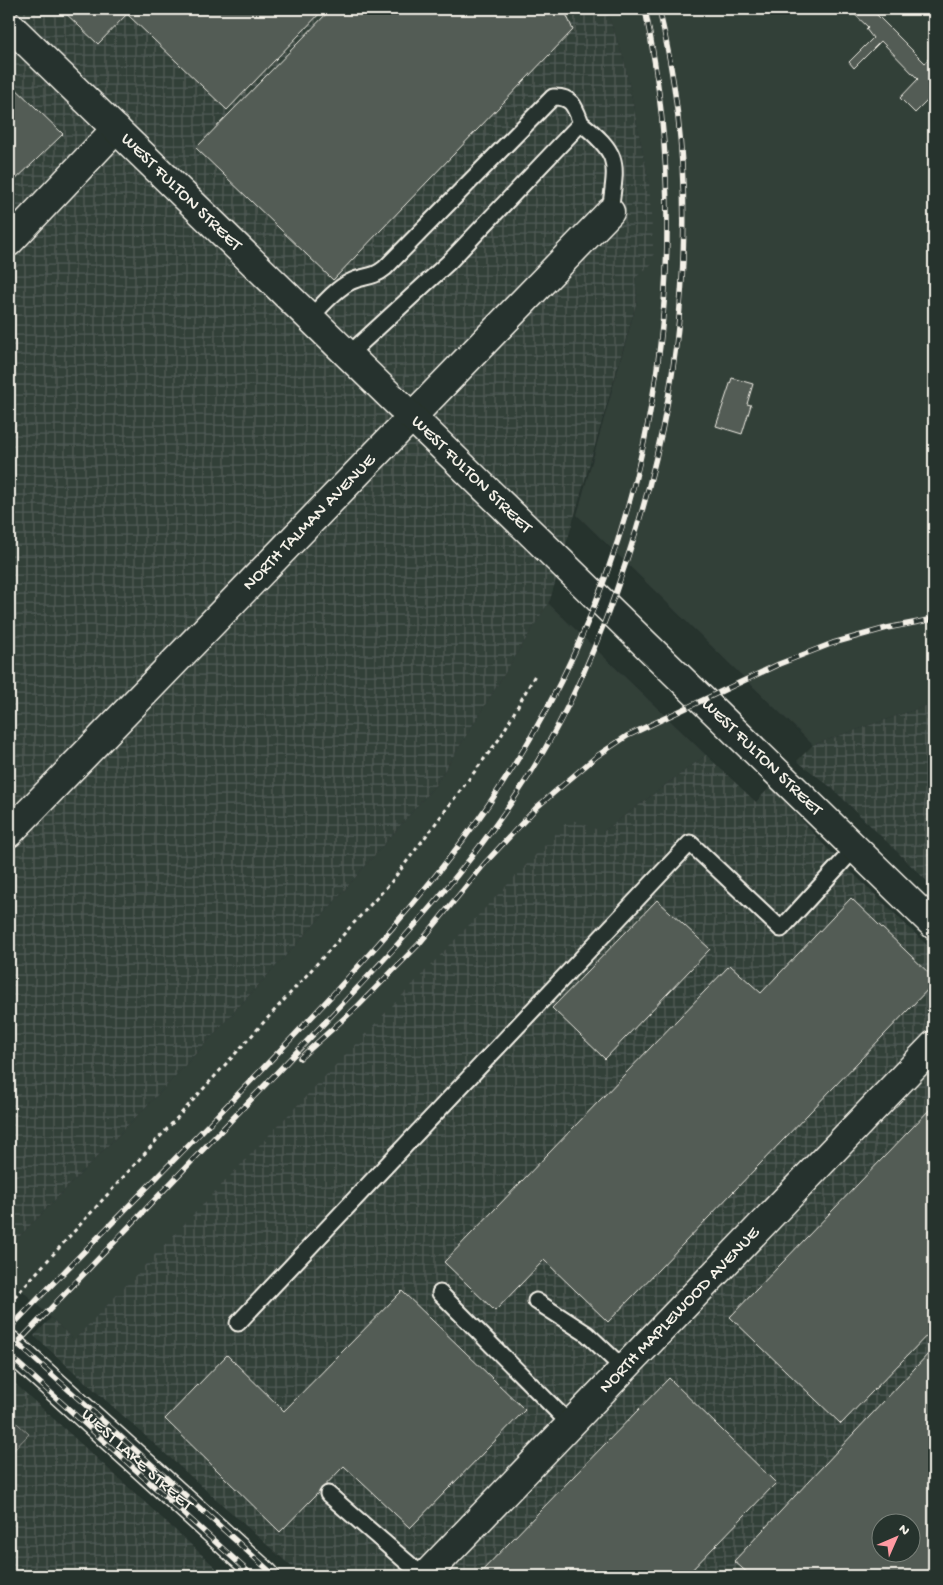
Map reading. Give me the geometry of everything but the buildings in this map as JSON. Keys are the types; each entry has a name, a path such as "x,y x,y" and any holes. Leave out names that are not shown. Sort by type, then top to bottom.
{"street":[{"name":"WEST FULTON STREET","path":"9,25 410,418 934,925"},
{"path":"9,242 116,130"},
{"name":"NORTH TALMAN AVENUE","path":"9,833 610,212"},
{"name":"NORTH MAPLEWOOD AVENUE","path":"424,1576 624,1370 934,1045"},
{"name":"WEST LAKE STREET","path":"9,1345 266,1576"}],"lane":[{"path":"309,319 343,286 351,281 375,276 385,268 553,97 567,98 574,105 581,123 611,152 615,173 610,212"},
{"path":"348,356 449,262 581,123"},
{"path":"238,1323 690,843 781,929 855,848"},
{"path":"440,1293 571,1425"},
{"path":"536,1301 587,1334 624,1370"},
{"path":"328,1494 424,1576"}],"path":[{"path":"9,1303 392,881 500,738 535,674"}],"shaded area":[{"path":"9,9 606,9 624,60 649,183 654,262 635,278 637,301 550,600 436,784 321,917 166,1086 9,1247"},
{"path":"606,9 934,9 934,703 813,745 577,515 637,301 635,278 649,183 624,60"},
{"path":"548,603 706,755 603,832 74,1340 9,1278 9,1247 166,1086 321,917 436,784"},
{"path":"934,703 934,888 832,788 797,761 813,745"},
{"path":"706,755 756,802 771,786 824,845 934,952 934,1576 302,1576 34,1336 51,1318 74,1340 570,819 603,832"},
{"path":"9,1378 225,1576 9,1576 9,1455 29,1434 9,1416"}],"green space":[{"path":"9,1416 29,1434 9,1455"}],"railway":[{"path":"9,1329 237,1096 345,981 417,898 463,840 525,748 575,651 615,549 644,444 661,337 667,228 662,118 645,9"},
{"path":"9,1352 348,998 436,901 490,833 515,797 533,770 565,713 592,653 626,562 646,495 663,427 674,358 681,288 684,218 681,147 673,78 659,9"},
{"path":"300,1058 359,1005 418,945 486,862 537,807 597,756 627,736 779,664 833,643 887,628 934,619"},
{"path":"9,1336 275,1576"},
{"path":"9,1355 253,1576"}]}
